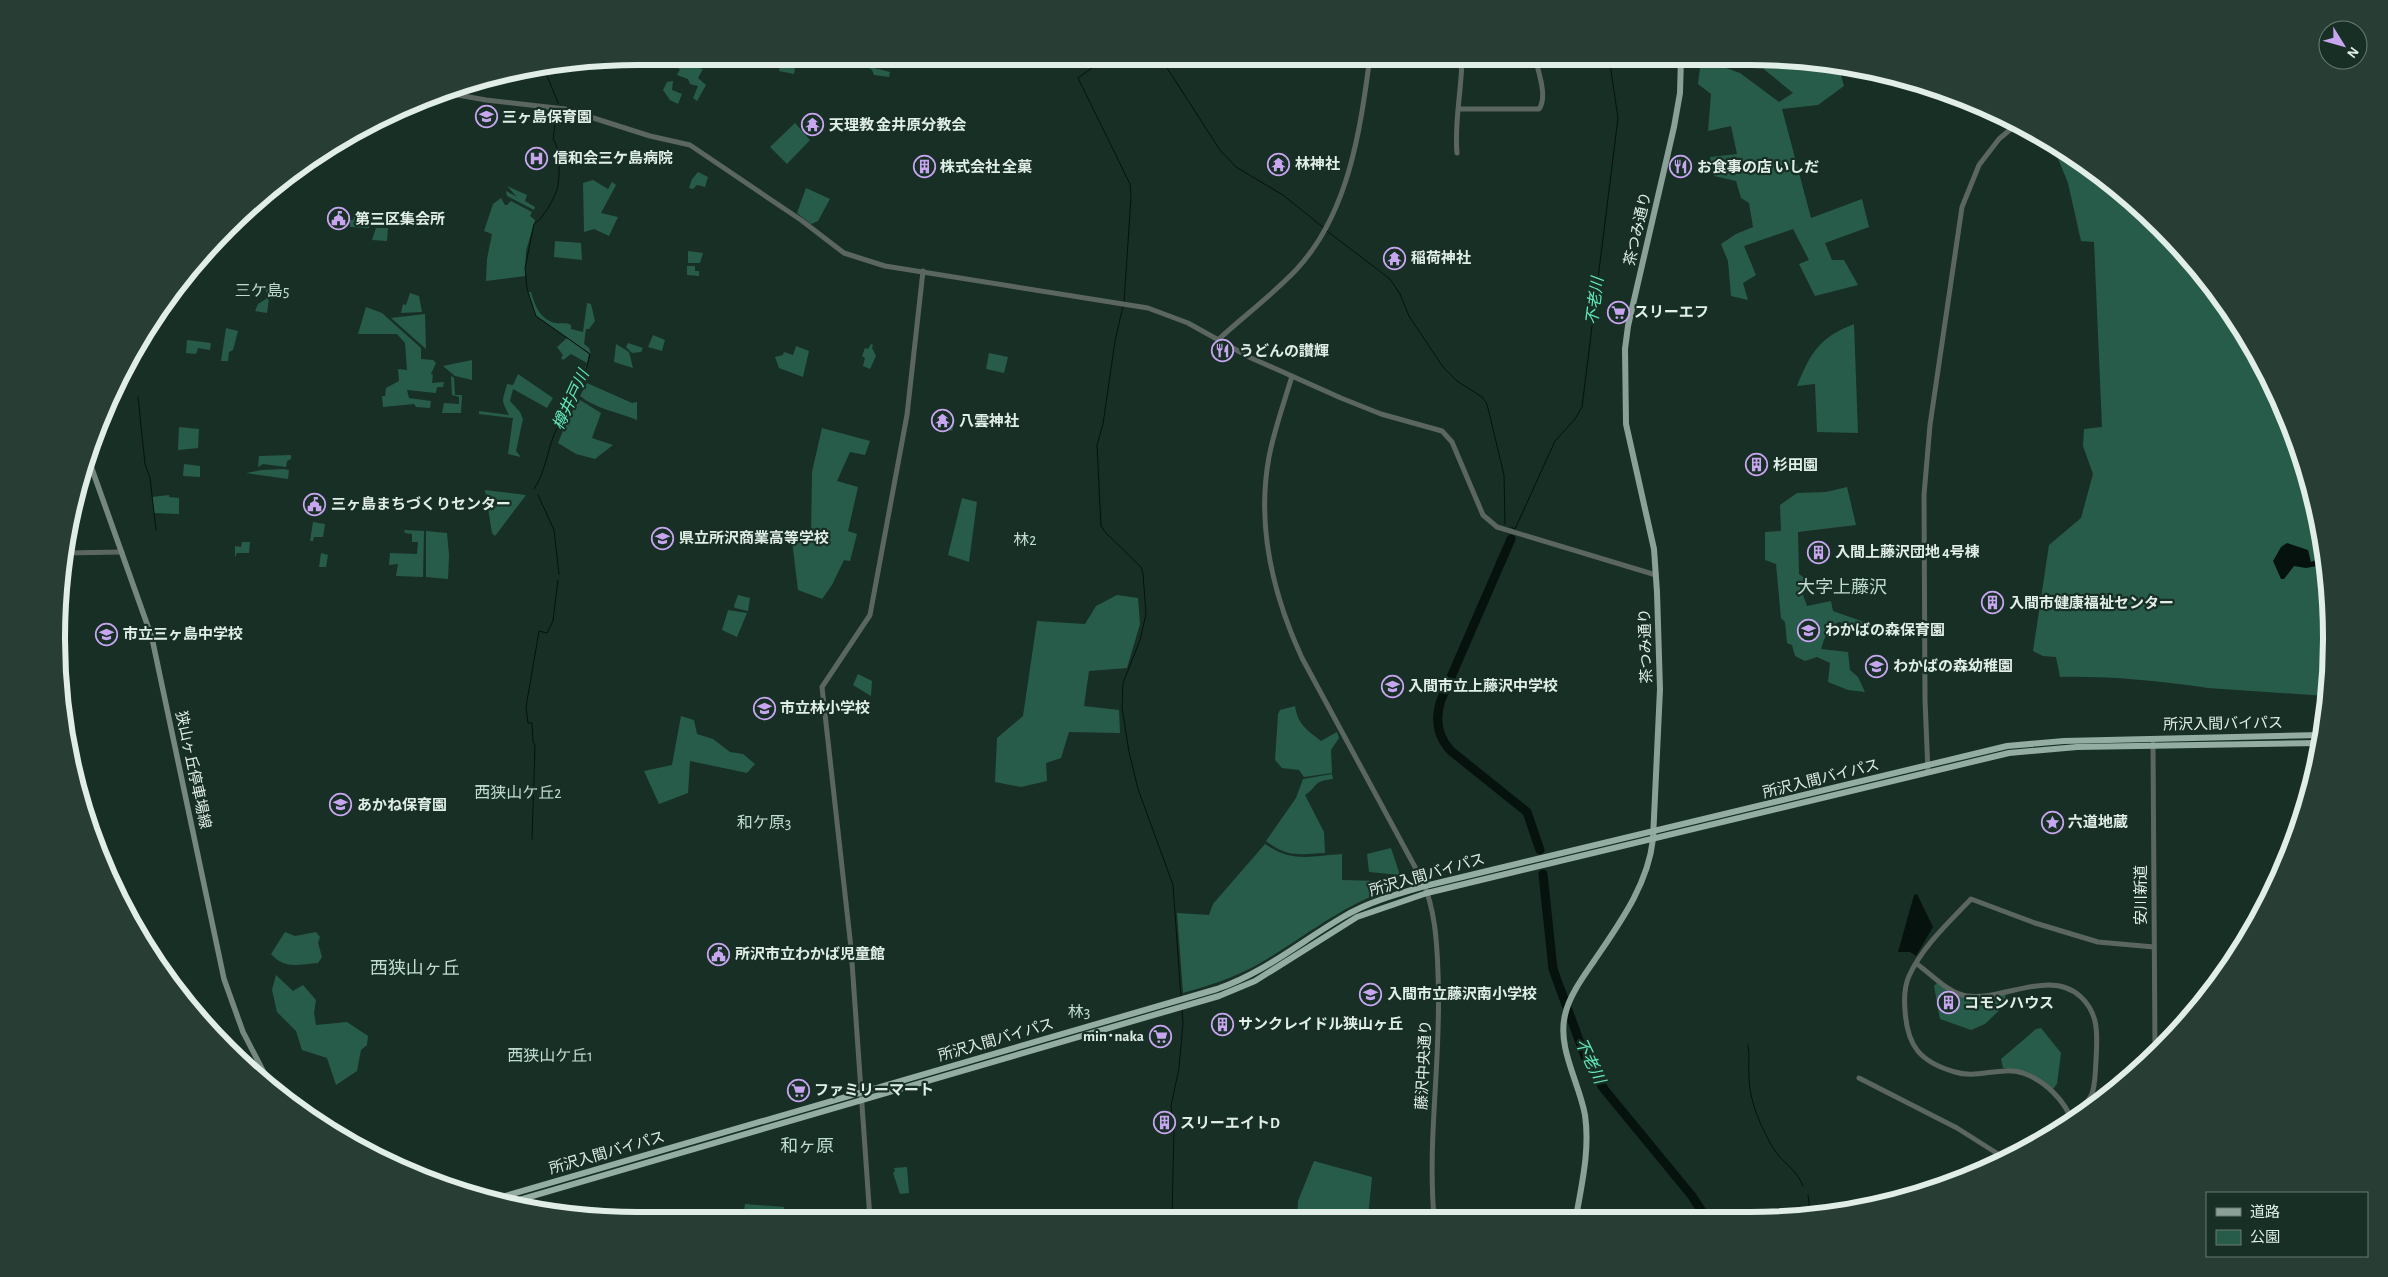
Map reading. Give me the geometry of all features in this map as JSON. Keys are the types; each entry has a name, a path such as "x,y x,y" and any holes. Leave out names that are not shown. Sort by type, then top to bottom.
{"highway":[{"name":"所沢入間バイパス","path":"1180,1004 1252,975 1354,911 1425,886 1532,865 1549,864 1653,840 1928,769 2007,746 2036,742 2314,735"},
{"name":"所沢入間バイパス","path":"520,1199 1180,1004 1219,996 1256,981 1357,917 1427,893 1532,865 1547,857 1928,769 2039,749 2313,743"},
{"name":"所沢入間バイパス","path":"506,1196 861,1097"}],"main road":[{"name":"茶つみ通り","path":"1577,1212 1586,1160 1586,1127 1582,1101 1566,1048 1565,1012 1581,980 1639,888 1651,858 1654,831 1660,674 1656,575 1652,538 1626,424 1625,349 1628,326 1674,127 1680,93 1682,65"},
{"name":"狭山ヶ丘停車場線","path":"91,467 152,638 224,979 243,1032 265,1074"}],"street":[{"path":"1219,339 1292,274 1325,229 1355,151 1362,120 1369,65"},
{"path":"1457,152 1455,135 1461,65"},
{"path":"1458,109 1539,109 1542,105 1542,89 1538,65"},
{"path":"456,95 565,109 650,136 690,145 794,215 844,253 885,266 1127,305 1168,314 1219,339 1249,357 1292,376 1381,414 1442,431 1452,442 1484,514 1497,526 1656,575"},
{"path":"1928,769 1925,700 1924,494 1930,425 1962,207 1979,166 1999,139 2011,129"},
{"path":"869,1212 851,948 822,687 870,615 908,414 923,272"},
{"name":"藤沢中央通り","path":"1292,376 1272,442 1264,492 1268,559 1277,598 1302,658 1425,886 1427,893 1435,935 1440,1004 1439,1052 1432,1156 1434,1212"},
{"path":"72,553 122,552"},
{"name":"安川新道","path":"2152,738 2155,1044"},
{"path":"2070,1114 2053,1092 2028,1075 2006,1070 1960,1074 1938,1066 1918,1052 1907,1033 1904,995 1909,976 1943,929 1971,899 2035,923 2098,942 2154,947"},
{"path":"1917,964 1953,991 1967,996 2025,989 2048,984 2063,986 2080,996 2090,1008 2098,1032 2094,1090 2087,1101"},
{"path":"1859,1078 1950,1124 1999,1155"}],"green space":[{"path":"678,65 703,69 698,78 706,85 697,101 693,98 698,86 690,84 688,79 677,75 680,69 675,67"},
{"path":"780,65 795,65 794,74 779,71"},
{"path":"1700,65 1718,65 1740,73 1779,102 1793,93 1759,65 1787,66 1840,73 1844,86 1818,105 1782,109 1811,218 1862,199 1869,227 1825,243 1832,260 1844,260 1858,285 1815,296 1799,264 1809,260 1793,229 1744,246 1756,275 1743,283 1748,300 1731,296 1728,261 1721,244 1736,234 1753,227 1749,203 1741,198 1736,181 1714,176 1710,157 1737,154 1731,126 1708,131 1711,94 1698,84"},
{"path":"866,66 890,72 889,77 874,75 872,70"},
{"path":"673,81 672,90 682,94 678,104 670,100 663,90 667,82"},
{"path":"795,123 810,140 787,164 770,147"},
{"path":"2056,155 2128,207 2181,260 2226,320 2264,385 2293,454 2312,527 2322,601 2323,638 2320,696 2208,688 2097,677 2060,677 2056,657 2043,656 2033,651 2049,545 2081,518 2093,474 2083,446 2084,429 2102,427 2094,242 2081,241 2068,183"},
{"path":"698,172 708,177 705,187 697,185 693,189 689,188 692,179"},
{"path":"593,180 608,189 612,182 616,185 601,213 618,217 609,236 594,229 584,232 583,183"},
{"path":"507,186 527,195 525,201 535,207 534,210 507,196 506,191 517,197"},
{"path":"806,188 830,199 818,221 811,224 797,213"},
{"path":"501,198 505,205 511,201 532,212 530,216 535,220 526,251 525,276 486,281 487,259 492,234 484,231 493,204"},
{"path":"363,212 377,215 377,218 371,218 369,228 350,227 350,220 353,220 357,213"},
{"path":"376,228 388,228 387,241 372,240"},
{"path":"555,241 581,243 582,260 554,257"},
{"path":"1390,248 1406,255 1401,267 1390,263 1387,256"},
{"path":"688,251 703,253 700,263 688,263"},
{"path":"687,266 695,266 695,271 699,271 699,276 687,275"},
{"path":"266,286 270,290 267,313 255,311 258,304 266,299"},
{"path":"528,292 531,292 536,307 545,318 555,323 569,324 571,329 583,332 587,303 591,304 595,321 589,329 586,329 584,344 589,348 591,354 536,316"},
{"path":"410,293 419,296 422,312 401,313 403,304 406,305"},
{"path":"366,307 382,313 421,348 421,359 433,360 436,363 431,374 433,375 432,383 444,382 443,387 437,387 436,393 407,390 409,398 431,401 430,408 416,407 414,404 383,407 382,396 385,396 386,388 399,381 398,369 407,370 405,343 397,334 358,334"},
{"path":"425,314 426,349 391,318"},
{"path":"1854,324 1858,433 1817,432 1815,384 1797,386 1812,355 1824,341 1842,329"},
{"path":"226,328 238,331 233,350 229,352 228,361 221,361"},
{"path":"653,335 665,340 662,351 648,347"},
{"path":"567,338 589,354 587,365 584,376 575,395 587,363 571,354 563,360 561,358 563,355 557,347"},
{"path":"187,340 211,343 210,350 198,348 196,354 186,353"},
{"path":"628,343 643,348 641,352 632,353 626,347"},
{"path":"616,344 629,352 633,368 614,362"},
{"path":"871,344 876,356 870,369 863,366 865,358 862,356 865,348 868,349"},
{"path":"796,346 809,351 803,377 779,368 775,357 783,355 784,352 793,355"},
{"path":"989,353 1008,357 1004,373 986,369"},
{"path":"472,360 472,380 455,376 443,366"},
{"path":"518,374 553,398 547,408 513,389 510,401 520,412 523,419 516,451 521,457 508,454 513,418 479,414 479,411 509,415 503,398 507,384 513,385"},
{"path":"451,376 454,378 455,395 462,395 461,413 442,413 444,403 459,404 459,397 452,395"},
{"path":"587,383 632,403 637,402 637,420 600,407 580,396"},
{"path":"580,400 601,413 592,438 613,445 595,459 576,454 558,443 569,416"},
{"path":"946,418 955,420 952,431 943,428"},
{"path":"179,427 199,429 198,448 178,450"},
{"path":"822,428 870,441 865,455 850,452 837,481 858,487 848,531 857,534 850,561 844,560 832,585 822,599 798,590 792,541 811,539 812,472"},
{"path":"291,455 291,459 287,461 286,467 263,464 258,467 259,456"},
{"path":"184,464 200,466 200,477 183,476"},
{"path":"262,470 289,470 288,479 246,473"},
{"path":"1847,487 1856,525 1798,532 1799,574 1814,585 1800,587 1807,606 1831,601 1833,611 1864,622 1866,629 1839,622 1835,624 1827,633 1821,649 1848,652 1850,670 1858,677 1865,692 1848,690 1828,682 1830,663 1817,657 1805,661 1795,656 1792,645 1787,643 1785,622 1781,618 1776,564 1765,560 1765,532 1781,531 1780,505 1797,493 1826,492"},
{"path":"485,490 526,495 495,536 492,533"},
{"path":"169,495 169,497 179,498 179,514 154,513 152,497"},
{"path":"962,498 977,502 969,562 948,555"},
{"path":"313,522 325,524 323,537 314,537 313,541 310,541"},
{"path":"404,530 424,531 423,577 396,576 398,564 389,565 390,553 417,554 418,542 412,542 412,534 405,533"},
{"path":"426,531 447,533 449,555 448,579 426,577"},
{"path":"242,542 250,542 249,553 237,553 235,557 235,546 241,547"},
{"path":"321,553 328,555 326,567 319,567"},
{"path":"738,595 750,598 748,611 735,608"},
{"path":"1117,595 1138,598 1140,624 1127,668 1089,671 1084,706 1119,710 1120,733 1069,732 1061,758 1046,763 1047,781 1021,787 995,782 997,738 1023,716 1037,621 1085,624 1096,606"},
{"path":"728,610 747,613 737,637 722,630"},
{"path":"858,674 872,681 871,696 853,685"},
{"path":"1295,706 1301,723 1321,741 1337,732 1339,738 1331,750 1332,773 1304,777 1299,770 1282,768 1275,760 1278,714 1280,710"},
{"path":"681,716 694,720 697,734 713,739 730,752 743,754 755,764 747,773 690,761 688,793 659,804 644,771 672,765"},
{"path":"1332,774 1333,779 1318,783 1305,795 1324,832 1325,853 1287,853 1266,841 1296,798 1303,779"},
{"path":"1265,844 1284,854 1293,856 1311,857 1342,854 1342,880 1379,881 1382,892 1348,908 1247,970 1183,993 1177,913 1209,915 1213,904"},
{"path":"1391,848 1400,875 1369,872 1367,854"},
{"path":"285,932 295,936 316,932 320,937 318,943 322,957 318,963 293,965 276,959 271,954"},
{"path":"276,975 293,991 303,985 316,1000 314,1013 316,1025 347,1022 368,1036 367,1045 361,1050 357,1071 336,1085 327,1058 302,1050 296,1031 277,1012 272,990"},
{"path":"1938,982 1957,995 2005,994 2008,1002 1985,1024 1971,1030 1940,1019 1934,986"},
{"path":"2041,1028 2061,1053 2057,1084 2053,1089 2016,1070 2003,1068 2001,1059 2036,1029"},
{"path":"1314,1161 1372,1177 1368,1212 1297,1212 1298,1201"},
{"path":"907,1167 909,1193 900,1194 893,1173 895,1171 894,1168"},
{"path":"745,1204 784,1207 784,1212 744,1212"}],"shaded area":[{"path":"2287,543 2308,550 2311,562 2316,560 2317,555 2318,564 2306,568 2294,566 2284,579 2281,579 2273,561 2281,547"},
{"path":"1917,894 1933,927 1916,956 1910,952 1898,952 1914,895"}],"waterway":[{"path":"1096,65 1078,78 1130,184 1131,198 1124,302"},
{"path":"1165,65 1220,150 1236,167 1283,195 1324,228"},
{"name":"不老川","path":"1511,527 1515,529 1555,441 1575,419 1582,407 1618,118 1610,65"},
{"name":"樽井戸川","path":"545,73 558,103"},
{"name":"樽井戸川","path":"534,489 538,483 554,435 584,376 590,354 536,316 527,289 525,268 534,224 549,206 558,185 558,154 553,139 557,110"},
{"path":"1327,231 1390,279 1400,294 1409,316 1443,367 1457,381 1482,397 1487,404 1504,475 1505,524"},
{"path":"1123,306 1115,341 1103,424 1097,445 1101,526 1141,567 1143,574 1146,614 1140,640 1123,683 1122,708 1129,752 1138,789 1173,885 1181,997"},
{"path":"138,397 145,464 150,478 156,530"},
{"name":"樽井戸川","path":"538,495 554,530 559,574"},
{"name":"不老川","path":"1511,539 1441,700 1438,713 1438,727 1446,745 1451,751 1527,812 1540,850"},
{"name":"樽井戸川","path":"532,839 535,746 532,723 528,723 526,707 539,631 547,633 553,621 558,580"},
{"name":"不老川","path":"1543,874 1553,969 1587,1062 1604,1089 1692,1196 1702,1212"},
{"path":"1172,1212 1174,1128 1171,1106 1179,1068 1183,1023 1182,1009"},
{"path":"1748,1045 1751,1097 1757,1115 1773,1148 1797,1175 1803,1186"},
{"path":"1808,1195 1810,1209"}],"place":[{"name":"三ヶ島保育園","path":"486,117"},
{"name":"天理教 金井原分教会","path":"813,125"},
{"name":"信和会三ケ島病院","path":"537,158"},
{"name":"林神社","path":"1279,164"},
{"name":"株式会社 全菓","path":"924,167"},
{"name":"お食事の店 いしだ","path":"1681,167"},
{"name":"第三区集会所","path":"339,219"},
{"name":"稲荷神社","path":"1395,258"},
{"name":"スリーエフ","path":"1618,312"},
{"name":"うどんの讃輝","path":"1223,351"},
{"name":"八雲神社","path":"943,421"},
{"name":"杉田園","path":"1757,465"},
{"name":"三ヶ島まちづくりセンター","path":"315,504"},
{"name":"県立所沢商業高等学校","path":"663,538"},
{"name":"入間上藤沢団地 4号棟","path":"1819,552"},
{"name":"入間市健康福祉センター","path":"1993,603"},
{"name":"わかばの森保育園","path":"1809,630"},
{"name":"市立三ヶ島中学校","path":"107,634"},
{"name":"わかばの森幼稚園","path":"1877,666"},
{"name":"入間市立上藤沢中学校","path":"1392,686"},
{"name":"市立林小学校","path":"764,708"},
{"name":"あかね保育園","path":"341,805"},
{"name":"六道地蔵","path":"2052,822"},
{"name":"所沢市立わかば児童館","path":"719,954"},
{"name":"入間市立藤沢南小学校","path":"1371,994"},
{"name":"コモンハウス","path":"1948,1003"},
{"name":"サンクレイドル狭山ヶ丘","path":"1222,1024"},
{"name":"min･naka","path":"1160,1036"},
{"name":"ファミリーマート","path":"798,1090"},
{"name":"スリーエイトD","path":"1164,1123"}],"district":[{"name":"三ケ島5","path":"262,291"},
{"name":"林2","path":"1025,540"},
{"name":"大字上藤沢","path":"1842,588"},
{"name":"西狭山ケ丘2","path":"518,793"},
{"name":"和ケ原3","path":"764,823"},
{"name":"西狭山ヶ丘","path":"415,969"},
{"name":"林3","path":"1079,1012"},
{"name":"西狭山ケ丘1","path":"550,1056"},
{"name":"和ヶ原","path":"807,1147"}]}
